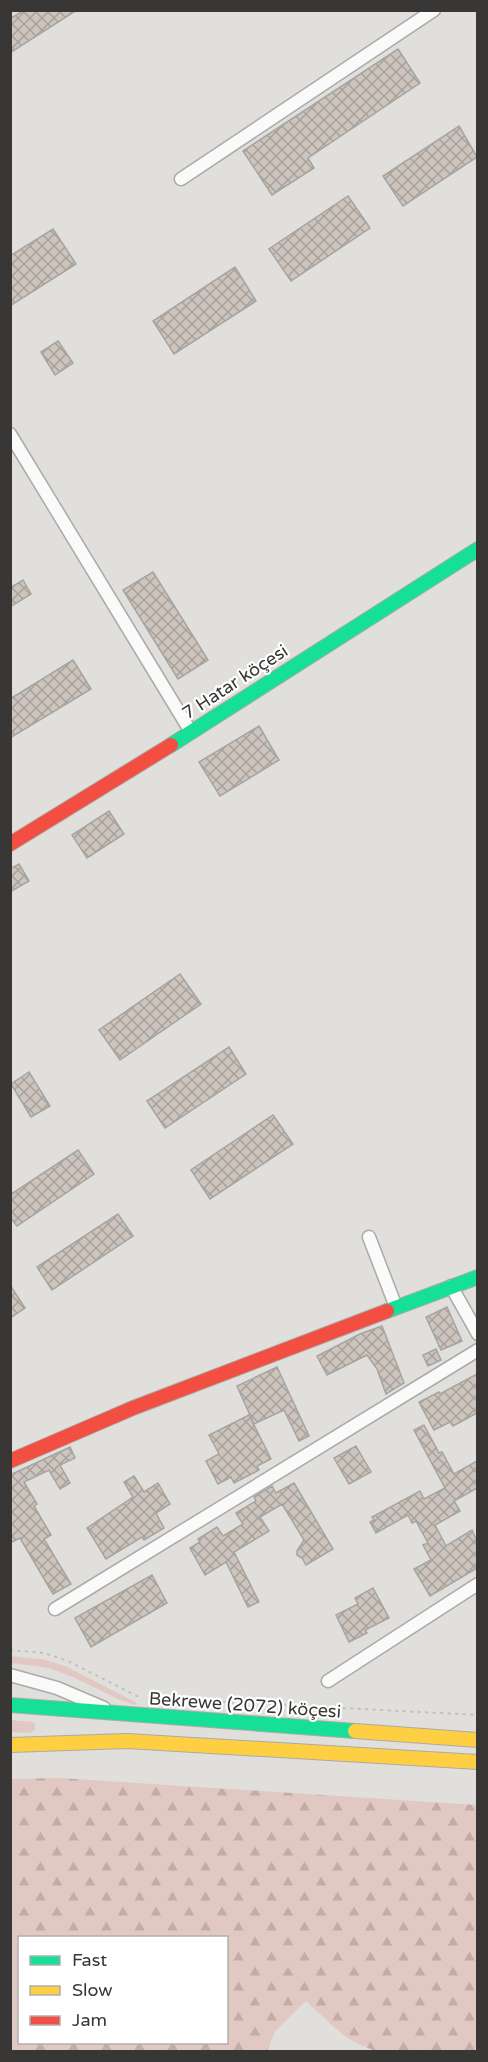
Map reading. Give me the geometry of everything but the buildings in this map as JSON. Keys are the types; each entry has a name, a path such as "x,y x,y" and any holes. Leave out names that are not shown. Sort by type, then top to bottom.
{"street":[{"path":"181,179 434,10"},
{"path":"10,434 191,732"},
{"name":"7 Hatar köçesi","path":"10,844 191,732 477,549"},
{"path":"369,1237 396,1307"},
{"path":"10,1461 133,1408 477,1277"},
{"path":"451,1286 477,1334"},
{"path":"56,1609 477,1350"},
{"path":"328,1681 477,1584"},
{"path":"10,1675 57,1688 116,1714"},
{"name":"Bekrewe (2072) köçesi","path":"10,1705 477,1740"},
{"path":"10,1745 127,1741 477,1762"}],"path":[{"path":"10,1650 44,1653 68,1660 141,1698 477,1714"}],"green space":[{"path":"10,1656 42,1659 65,1666 137,1703 135,1705 120,1700 49,1668 11,1663"},
{"path":"11,1720 33,1722 35,1730 30,1733 11,1732"},
{"path":"60,1778 477,1805 477,2051 381,2052 348,2038 306,2001 275,2032 267,2051 11,2051 11,1779"}],"traffic: fast":[{"path":"171,745 478,549"},
{"path":"387,1311 478,1277"},
{"path":"10,1705 355,1731"}],"traffic: slow":[{"path":"355,1731 478,1740"},
{"path":"10,1745 127,1741 478,1762"}],"traffic: jam":[{"path":"10,844 171,745"},
{"path":"10,1461 133,1408 387,1311"}]}
